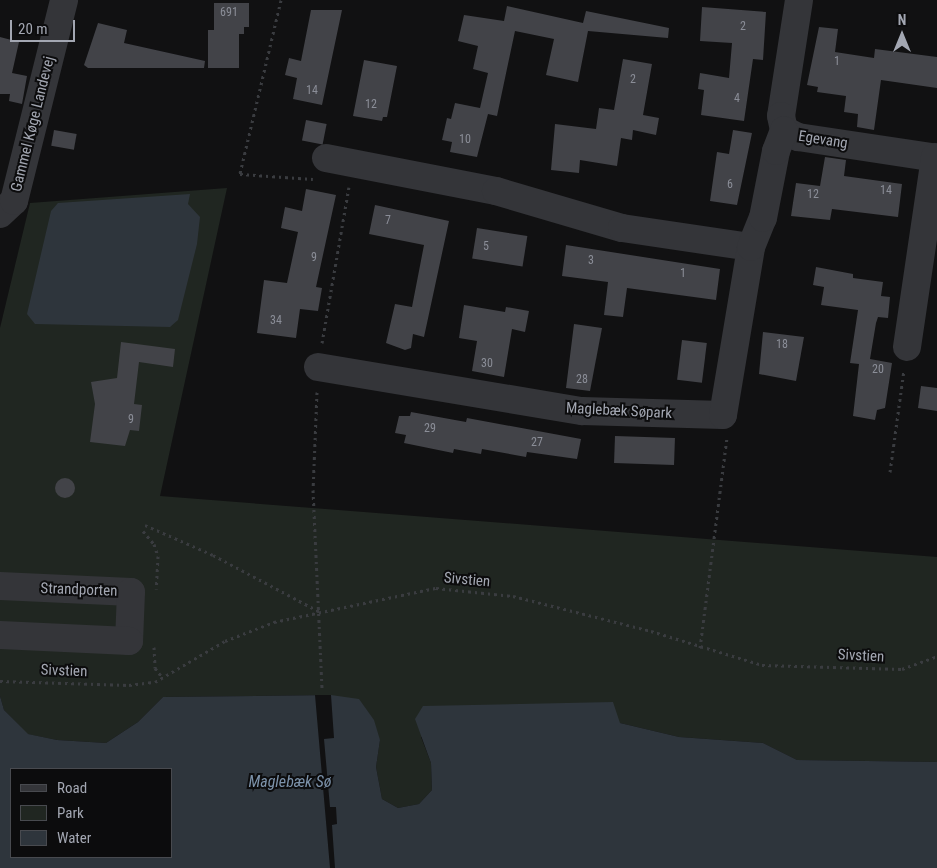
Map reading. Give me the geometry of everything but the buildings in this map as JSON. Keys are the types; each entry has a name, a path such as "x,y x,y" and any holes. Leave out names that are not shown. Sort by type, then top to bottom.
{"street":[{"name":"Gammel Køge Landevej","path":"0,214 14,201 64,0"},
{"name":"Egevang","path":"799,0 782,116 784,130 798,137 936,157 907,347"},
{"path":"723,415 751,247 763,218 776,151 784,130"},
{"path":"323,169 496,192 622,228 751,247"},
{"name":"Maglebæk Søpark","path":"318,367 582,411 723,415"},
{"name":"Strandporten","path":"0,586 131,592 129,641 0,635"}],"path":[{"path":"281,0 240,174 323,169"},
{"path":"322,689 313,490 318,367 350,185 342,184"},
{"path":"890,472 907,347"},
{"path":"700,648 728,429 723,415"},
{"path":"145,524 213,555 320,612"},
{"name":"Sivstien","path":"0,680 128,685 155,682 225,641 274,622 436,588 513,596 650,631 700,648 762,665 902,669 937,656"}],"green space":[{"path":"227,188 160,496 937,557 937,762 797,760 763,743 679,737 620,723 421,737 431,763 432,790 419,804 398,808 382,799 376,767 380,740 331,695 163,697 138,722 106,743 57,740 27,734 4,710 0,696 0,328 30,203"}],"water":[{"path":"190,194 188,204 200,217 197,244 178,320 170,327 35,324 27,314 51,211 58,203"},
{"name":"Maglebæk Sø","path":"331,695 359,699 374,720 380,740 376,767 382,799 398,808 419,804 432,790 431,763 415,719 423,706 613,702 620,723 679,737 763,743 797,760 937,762 937,868 0,868 0,696 4,710 28,734 57,740 106,743 138,722 163,697"}],"pier":[{"path":"315,695 331,695 334,738 324,739 330,807 336,807 337,824 332,825 335,868 330,868"}]}
